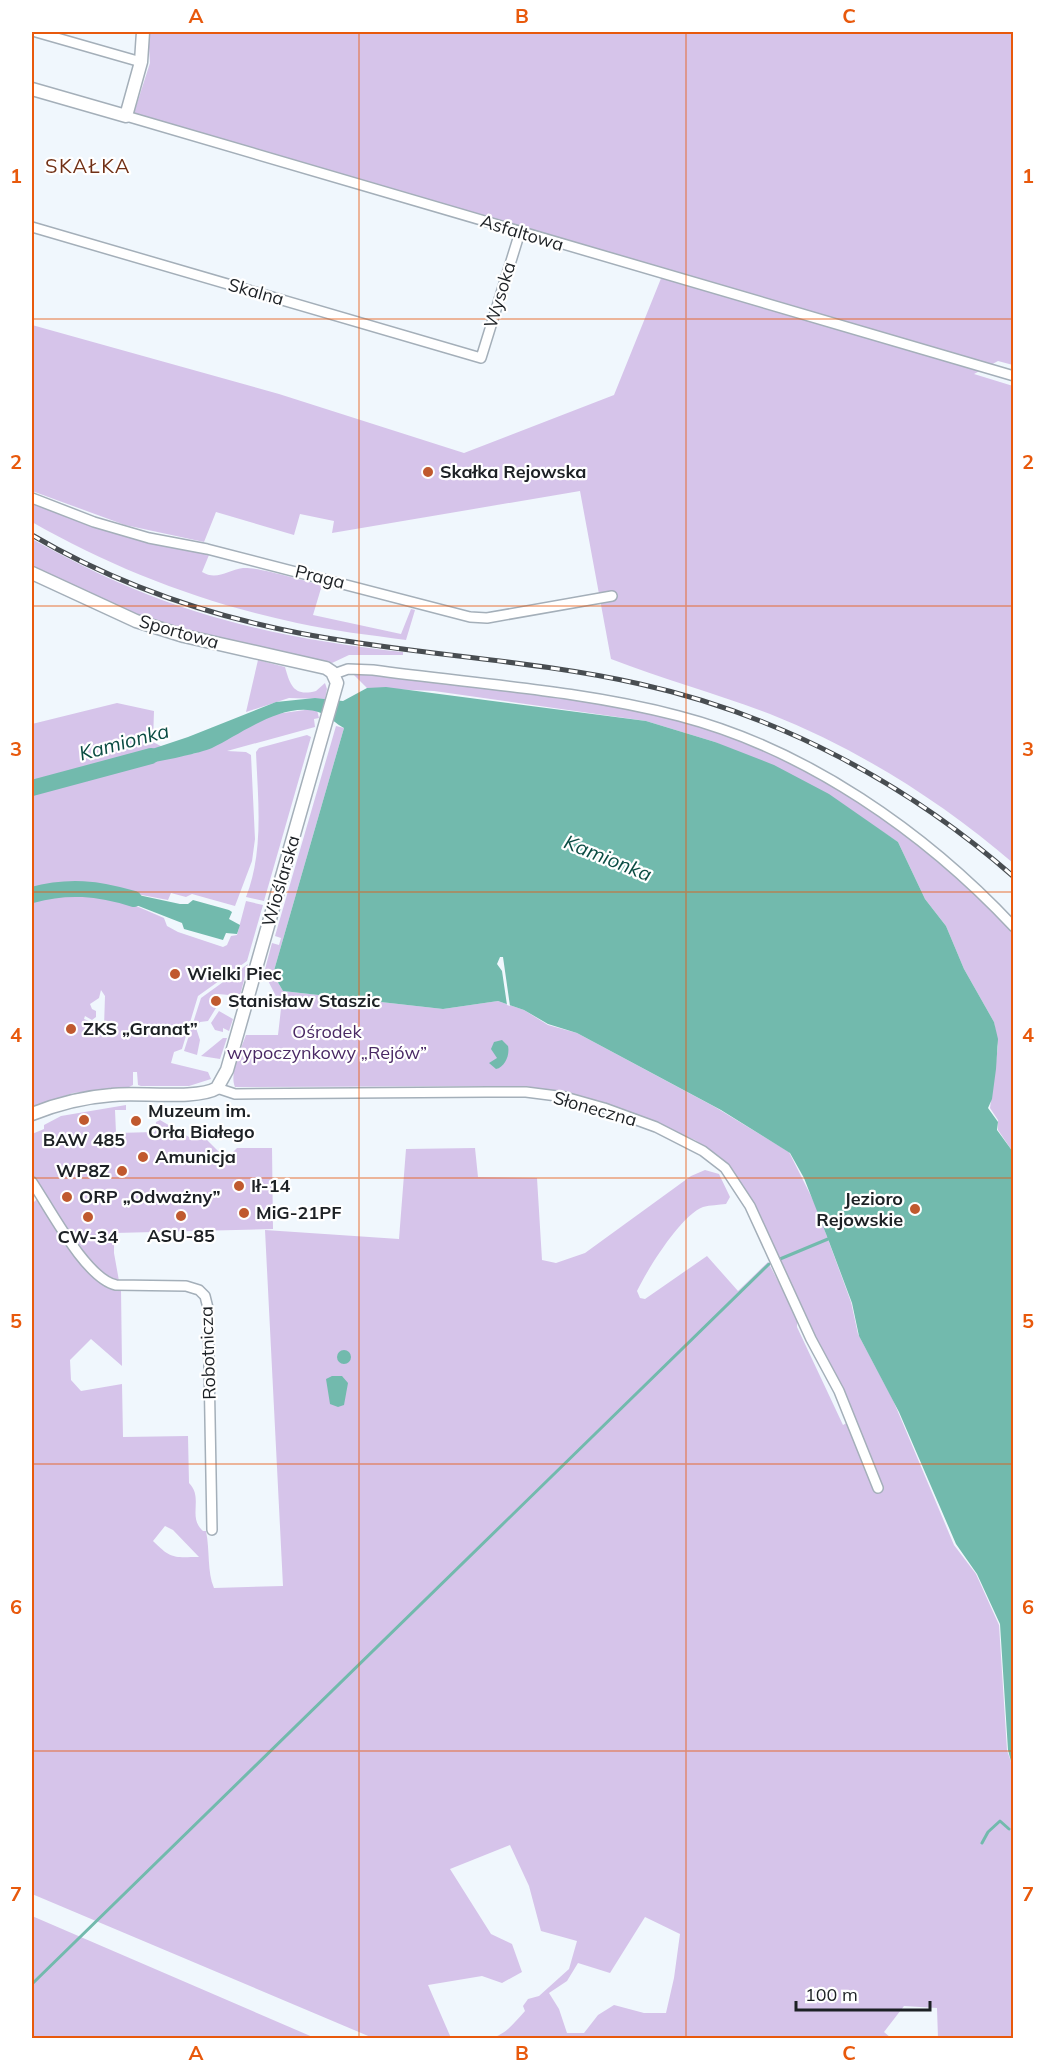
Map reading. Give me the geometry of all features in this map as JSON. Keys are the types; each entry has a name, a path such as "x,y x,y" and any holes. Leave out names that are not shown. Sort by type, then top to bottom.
{"street":[{"path":"36,32 141,62"},
{"path":"126,116 141,62 143,32"},
{"name":"Asfaltowa","path":"32,89 1014,376"},
{"name":"Skalna","path":"32,227 481,358"},
{"name":"Wysoka","path":"481,358 520,232"},
{"name":"Praga","path":"32,498 94,522 149,538 207,549 466,616 487,618 612,596"},
{"name":"Sportowa","path":"32,573 136,621 184,636 317,666 333,673"},
{"path":"333,673 348,669 373,670 584,697 650,709 713,726 792,759 872,807 963,878 1014,927"},
{"name":"Wioślarska","path":"217,1088 227,1070 336,692 337,682 333,673"},
{"name":"Słoneczna","path":"32,1114 90,1097 114,1094 203,1093 217,1088 232,1094 506,1092 566,1097 654,1126 703,1151 726,1168 750,1206 839,1391 878,1488"},
{"name":"Robotnicza","path":"32,1182 90,1267 105,1282 115,1285 192,1287 205,1296 208,1308 212,1530"}],"green space":[{"path":"148,32 1013,32 1013,365 998,361 974,374 1013,386 1013,863 928,798 898,778 835,743 770,714 611,659 580,491 332,533 334,521 300,514 294,535 216,512 204,542 125,525 32,491 32,325 279,394 464,453 614,395 662,276 132,119 150,63"},
{"path":"32,502 137,538 209,555 202,572 207,574 218,575 250,568 322,585 313,615 401,634 411,609 415,610 406,640 324,628 262,615 160,583 95,555 32,522"},
{"path":"32,539 121,584 199,613 300,637 403,652 403,655 349,655 332,663 174,629 113,608 32,568"},
{"path":"258,660 285,667 291,684 298,691 316,691 325,683 327,689 325,699 289,698 246,712"},
{"path":"363,673 610,706 698,725 762,749 802,769 877,815 947,870 1013,931 1013,1152 998,1130 998,1120 990,1108 998,1046 994,1022 964,969 946,926 925,899 898,842 866,821 715,742 646,721 434,691 367,688 353,674"},
{"path":"117,703 154,711 153,742 180,756 196,753 269,715 317,710 319,718 314,719 315,727 227,751 246,752 251,755 255,839 252,861 235,906 192,894 186,897 171,893 168,900 115,890 113,896 164,918 167,926 178,932 223,947 227,945 231,936 237,935 246,901 263,905 247,961 198,996 182,1049 174,1052 171,1063 208,1072 211,1079 189,1086 141,1086 138,1085 137,1072 133,1072 133,1085 129,1087 73,1093 32,1107 32,724","holes":["101,990 105,996 104,1027 84,1019 85,1016 92,1020 96,1017 96,1011 90,1004 99,998"]},
{"name":"Ośrodek wypoczynkowy „Rejów”","path":"336,726 344,728 273,974 283,991 443,1009 498,1001 524,1010 548,1025 577,1033 715,1107 789,1152 815,1204 851,1302 858,1334 893,1400 954,1545 976,1574 999,1625 1007,1750 1014,1771 1013,2038 938,2038 937,2008 904,2006 884,2032 891,2038 492,2038 506,2031 518,2019 525,2011 523,2006 528,1999 539,1996 569,1969 577,1941 541,1931 529,1886 510,1845 450,1869 491,1934 512,1944 522,1972 502,1983 482,1976 428,1985 451,2038 373,2038 32,1894 32,1204 37,1199 84,1266 107,1285 121,1289 122,1366 91,1339 70,1360 71,1380 81,1391 122,1384 123,1437 188,1436 189,1483 195,1495 195,1514 198,1526 206,1531 210,1575 214,1588 283,1586 265,1230 399,1239 406,1149 475,1148 478,1177 537,1178 542,1260 556,1263 585,1253 691,1176 705,1170 719,1174 730,1197 726,1204 703,1207 685,1221 648,1270 637,1291 640,1298 645,1299 707,1256 738,1291 768,1262 797,1317 797,1327 843,1425 854,1419 743,1185 721,1158 695,1140 617,1109 567,1093 524,1086 235,1087 233,1075 246,1035 278,1035 282,1000 280,1004 264,973 272,943 279,945 281,938 275,936","holes":["165,1526 173,1530 199,1557 174,1556 159,1547 153,1541","645,1917 680,1934 666,2013 644,2013 614,2005 598,2015 584,2033 567,2033 559,2009 549,1993 567,1981 578,1963 610,1973"]},
{"path":"307,735 311,737 264,901 246,897 252,880 258,844 256,752 259,748"},
{"path":"248,964 240,996 218,994 212,996 210,1004 216,1008 208,1021 200,1022 196,1028 200,1040 197,1055 184,1051 201,998"},
{"path":"219,1011 233,1019 229,1031 223,1028 223,1032 215,1030 211,1023"},
{"path":"223,1038 227,1038 220,1059 201,1056"},
{"path":"126,1105 126,1110 115,1110 116,1133 155,1132 156,1122 160,1120 189,1137 204,1137 226,1159 237,1148 272,1148 273,1229 114,1233 114,1253 119,1281 112,1280 92,1264 32,1176 32,1134 44,1129 44,1125 61,1116"},
{"path":"32,1916 315,2038 32,2038"}],"water":[{"name":"Jezioro Rejowskie","path":"386,687 646,721 715,742 774,765 829,794 898,842 925,899 946,926 964,969 994,1022 998,1039 996,1069 992,1099 988,1108 998,1122 997,1130 1013,1152 1013,1769 1008,1750 1000,1624 977,1574 956,1544 899,1412 859,1336 852,1303 828,1239 804,1178 790,1153 721,1110 577,1033 548,1024 524,1010 498,1001 443,1009 283,991 273,974 344,728 324,714 307,710 279,714 212,748 184,756 130,765 130,758 137,754 188,737 276,702 315,698 343,701 367,688"},
{"path":"115,890 180,904 188,904 193,900 229,910 232,912 229,919 240,925 237,934 226,933 223,940 184,929 182,923 113,896"},
{"path":"502,1040 508,1046 508,1053 504,1063 496,1069 489,1063 497,1058 491,1049 494,1042"},
{"path":"344,1350 349,1352 351,1357 349,1362 344,1364 339,1362 337,1357 339,1352"},
{"path":"332,1376 342,1376 348,1383 344,1405 338,1407 330,1404 326,1379"}],"pier":[{"path":"500,957 503,957 510,1006 507,1005 502,971 497,964"}],"waterway":[{"name":"Kamionka","path":"32,788 151,756"},
{"name":"Kamionka","path":"32,895 58,890 83,889 108,892 134,899"},
{"path":"780,1259 828,1239"},
{"path":"32,1984 769,1264"},
{"path":"982,1843 988,1832 1000,1821 1009,1829"}],"railway":[{"path":"32,535 95,568 161,595 264,626 384,647 598,676 692,697 742,714 839,757 885,783 973,843 1014,877"}],"place":[{"name":"Skałka Rejowska","path":"428,472"},
{"name":"Wielki Piec","path":"175,974"},
{"name":"Stanisław Staszic","path":"216,1001"},
{"name":"ZKS „Granat”","path":"71,1029"},
{"name":"BAW 485","path":"84,1120"},
{"name":"Muzeum im. Orła Białego","path":"136,1121"},
{"name":"Amunicja","path":"143,1157"},
{"name":"WP8Z","path":"122,1171"},
{"name":"Ił-14","path":"239,1186"},
{"name":"ORP „Odważny”","path":"67,1197"},
{"name":"Jezioro Rejowskie","path":"915,1209"},
{"name":"MiG-21PF","path":"244,1213"},
{"name":"ASU-85","path":"181,1216"},
{"name":"CW-34","path":"88,1217"}],"district":[{"name":"SKAŁKA","path":"88,166"}]}
